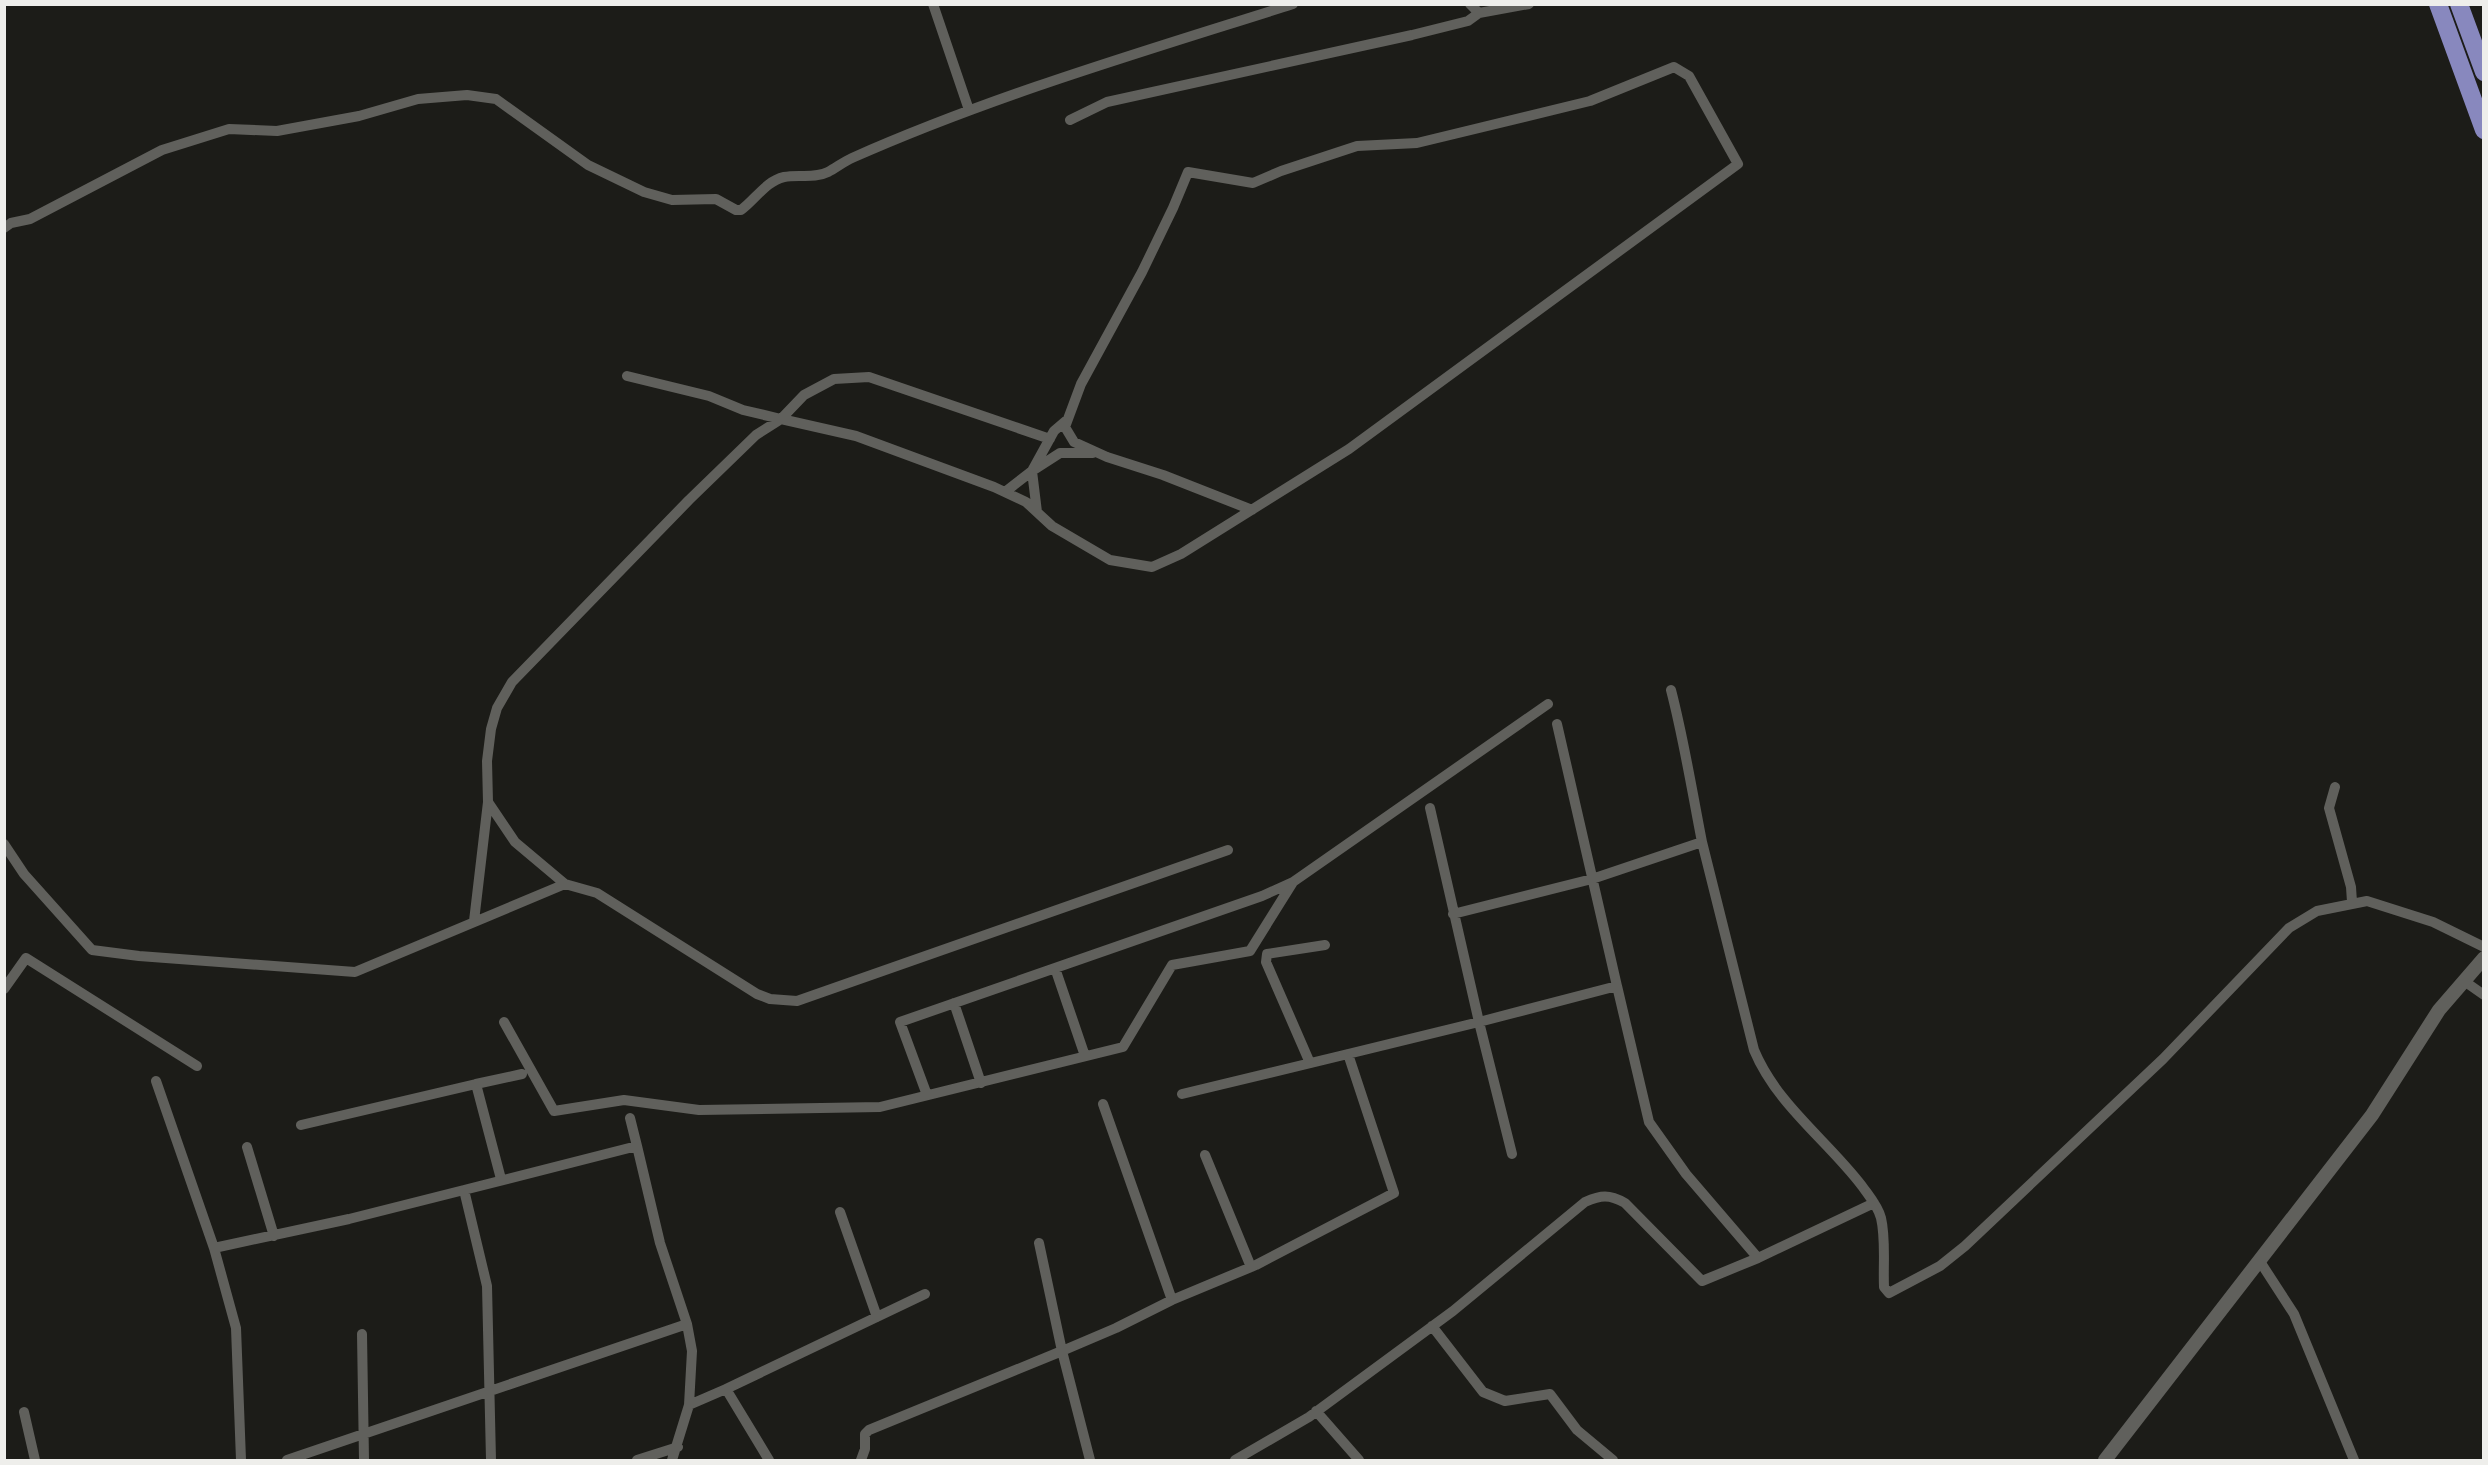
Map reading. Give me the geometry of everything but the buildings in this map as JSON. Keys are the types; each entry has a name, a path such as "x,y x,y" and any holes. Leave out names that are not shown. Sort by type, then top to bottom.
{"highway":[{"path":"2438,4 2484,130"},
{"path":"2459,4 2484,72"},
{"path":"2446,25 2462,48 2480,95 2484,99"}],"street":[{"path":"4,228 11,223 30,219 162,150 229,129 278,131 359,116 418,99 466,94 496,99 588,165 644,192 672,200 716,199 736,210 741,210 768,185 781,178 816,177 851,158 969,110 1293,4"},
{"path":"1470,4 1479,13"},
{"path":"1070,120 1107,102 1412,35 1468,21 1479,13 1529,4"},
{"path":"937,6 969,110"},
{"path":"627,376 709,396 743,410 856,436 1026,502 1052,526 1110,560 1152,567 1181,554 1252,510 1349,449 1738,164 1689,76 1674,68 1590,101 1417,143 1357,146 1281,171 1253,183 1188,172 1142,272 1081,384 1065,427 1074,442 1252,510"},
{"path":"474,921 488,802 491,729 497,708 513,682 689,500 756,435 781,419 804,395 834,379 869,377 1050,439"},
{"path":"1037,512 1032,471 1054,431 1068,419"},
{"path":"1005,492 1060,453 1097,452"},
{"path":"1671,690 1684,737 1685,759 1702,842 1754,1050 1764,1073 1805,1123 1846,1165 1874,1203 1881,1216 1884,1287 1889,1293 1940,1266 1965,1245 2163,1059 2289,928 2317,911 2352,902 2367,901 2433,922 2484,947"},
{"path":"927,1095 900,1022 1262,896 1293,882 1548,704"},
{"path":"1557,724 1649,1122 1686,1174 1758,1258"},
{"path":"2335,787 2330,808 2351,887 2352,902"},
{"path":"488,802 515,842 565,884 597,893 757,994 770,999 797,1000 1228,850"},
{"path":"1430,808 1453,914 1512,1154"},
{"path":"1453,914 1592,879 1702,842"},
{"path":"4,844 24,874 92,950 139,956 355,972 565,884"},
{"path":"504,1022 554,1111 624,1100 699,1110 879,1107 1123,1047 1172,965 1250,951 1293,882"},
{"path":"1310,1063 1266,962 1267,954 1326,945"},
{"path":"4,989 26,958 197,1066"},
{"path":"2105,1461 2372,1115 2439,1010 2484,958"},
{"path":"1055,968 1085,1056"},
{"path":"2464,981 2484,995"},
{"path":"1182,1094 1617,986"},
{"path":"954,1004 981,1083"},
{"path":"861,1461 866,1434 869,1430 1116,1328 1172,1300 1251,1267 1394,1193 1348,1054"},
{"path":"301,1125 522,1074"},
{"path":"156,1081 214,1248 236,1328 241,1461"},
{"path":"476,1084 501,1179"},
{"path":"1103,1104 1172,1300"},
{"path":"630,1118 660,1243 687,1324 692,1351 688,1405 678,1447 672,1461"},
{"path":"214,1248 274,1236 637,1146"},
{"path":"247,1147 274,1236"},
{"path":"1205,1155 1251,1267"},
{"path":"464,1190 487,1286 491,1461"},
{"path":"1234,1461 1316,1411 1432,1326 1585,1202 1602,1194 1625,1203 1702,1281 1758,1258 1874,1203"},
{"path":"840,1212 877,1317"},
{"path":"1039,1243 1062,1351 1090,1461"},
{"path":"2259,1260 2294,1314 2354,1461"},
{"path":"688,1405 925,1294"},
{"path":"287,1461 687,1324"},
{"path":"1432,1326 1483,1392 1505,1401 1550,1394 1577,1430 1613,1461"},
{"path":"362,1334 364,1461"},
{"path":"726,1389 769,1461"},
{"path":"1316,1411 1359,1461"},
{"path":"24,1412 35,1461"},
{"path":"637,1461 678,1447"}]}
